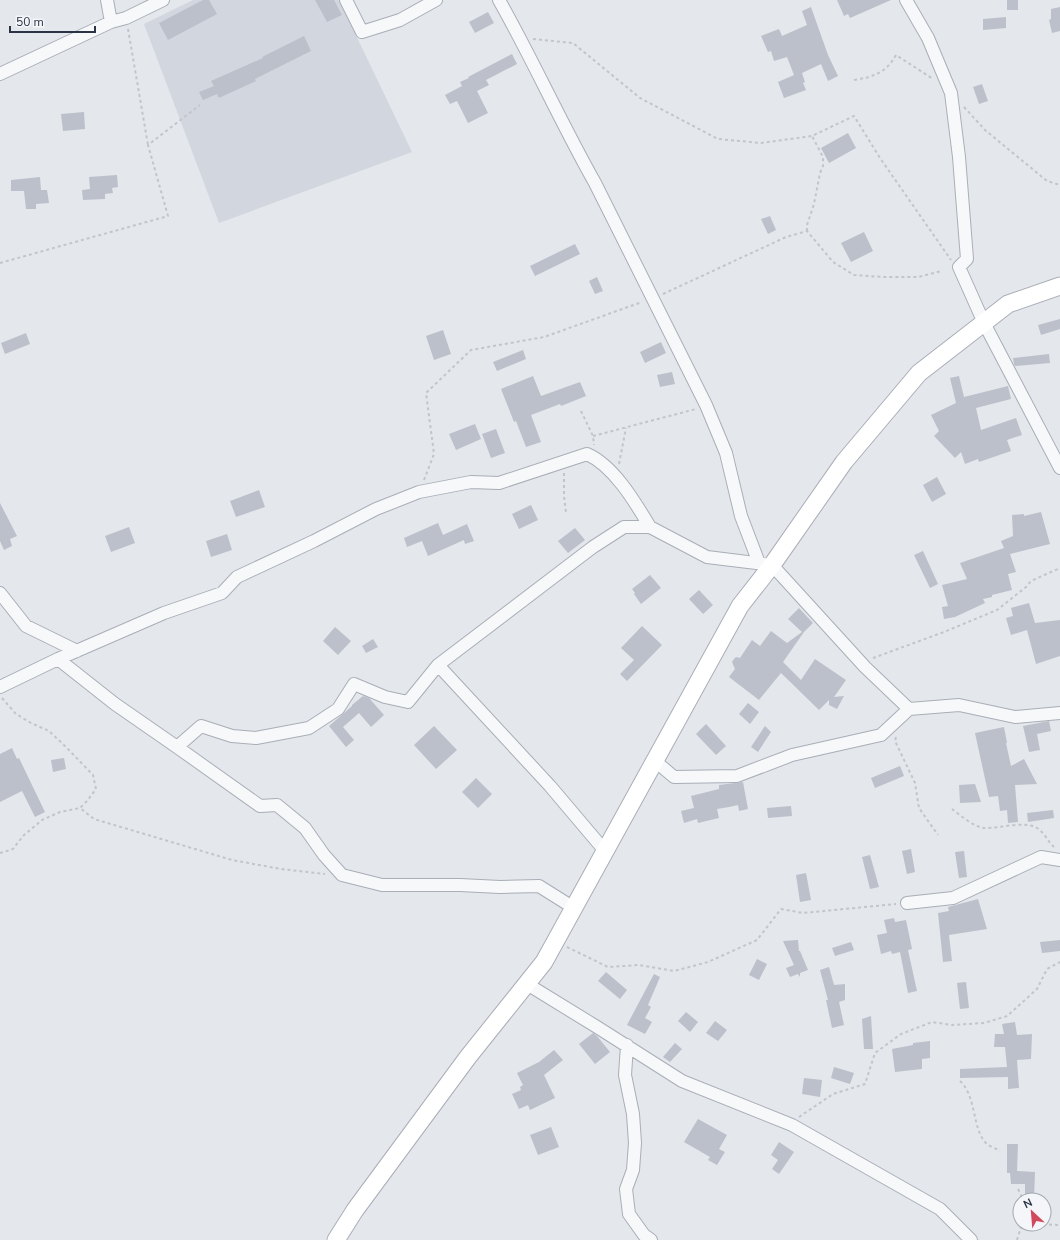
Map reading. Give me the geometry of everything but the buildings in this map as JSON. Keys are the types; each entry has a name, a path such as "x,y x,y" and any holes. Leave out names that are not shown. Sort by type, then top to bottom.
{"main road":[{"path":"336,1240 355,1210 468,1057 544,962 740,606 765,564 844,462 919,373 1008,304 1060,286"}],"street":[{"path":"107,0 111,22"},
{"path":"0,74 111,22 126,18 163,0"},
{"path":"346,0 362,32 400,20 436,0"},
{"path":"499,0 521,38 576,150 595,183 706,406 726,453 741,516 765,564 861,663 909,709"},
{"path":"906,0 928,38 951,93 959,157 967,259 959,267 984,323 1060,468"},
{"path":"0,687 77,650 164,613 222,594 237,576 314,541 376,509 419,492 471,482 499,483 587,454 596,458 616,479 632,498 650,527"},
{"path":"177,747 201,726 232,736 256,738 309,728 338,709 354,684 385,697 408,702 438,665 593,547 624,527 650,527 707,557 765,564"},
{"path":"0,593 26,626 77,650"},
{"path":"58,659 115,704 260,806 276,805 305,828 324,856 342,875 382,884 500,887 539,886 574,908"},
{"path":"438,665 550,786 605,851"},
{"path":"655,761 674,777 737,776 792,755 881,736 909,709 959,706 1015,717 1060,714"},
{"path":"908,903 953,898 1041,857 1060,860"},
{"path":"527,984 682,1080 790,1124 940,1209 971,1240"},
{"path":"627,1046 626,1075 633,1114 635,1143 633,1170 626,1189 630,1214 644,1235 651,1240"}],"path":[{"path":"0,263 168,216 148,145 126,18"},
{"path":"521,38 573,43 640,98 718,139 761,143 812,136 854,116 880,158 950,260 959,267"},
{"path":"854,80 878,74 891,65 896,55 933,79"},
{"path":"951,93 985,130 1047,181 1060,185"},
{"path":"148,145 200,105"},
{"path":"812,136 823,157 824,166 820,173 814,204 806,225 807,231 833,262 854,275 918,277 942,271"},
{"path":"419,492 434,454 426,393 471,350 544,337 653,298 786,237 807,231"},
{"path":"593,436 706,406"},
{"path":"581,411 593,436 596,458"},
{"path":"616,479 626,428"},
{"path":"565,468 564,496 566,513"},
{"path":"861,663 944,632 996,610 1026,587 1031,581 1060,568"},
{"path":"0,696 16,714 49,732 93,775 96,789 80,808 60,812 42,820 23,836 13,849 0,853"},
{"path":"897,735 894,741 915,783 919,808 938,835"},
{"path":"80,808 94,819 232,860 281,869 342,875"},
{"path":"952,809 963,818 983,828 1007,826 1026,826 1036,828 1043,833 1054,846 1060,848"},
{"path":"556,941 608,967 639,965 674,971 708,962 756,940 781,909 802,913 908,903"},
{"path":"790,1124 833,1094 865,1084 875,1053 901,1034 932,1022 952,1025 984,1023 1007,1016 1037,989 1047,969 1060,962"},
{"path":"960,1081 974,1110 976,1126 985,1142 1000,1151"}],"shaded area":[{"path":"193,0 339,0 412,152 219,223 144,24"}]}
